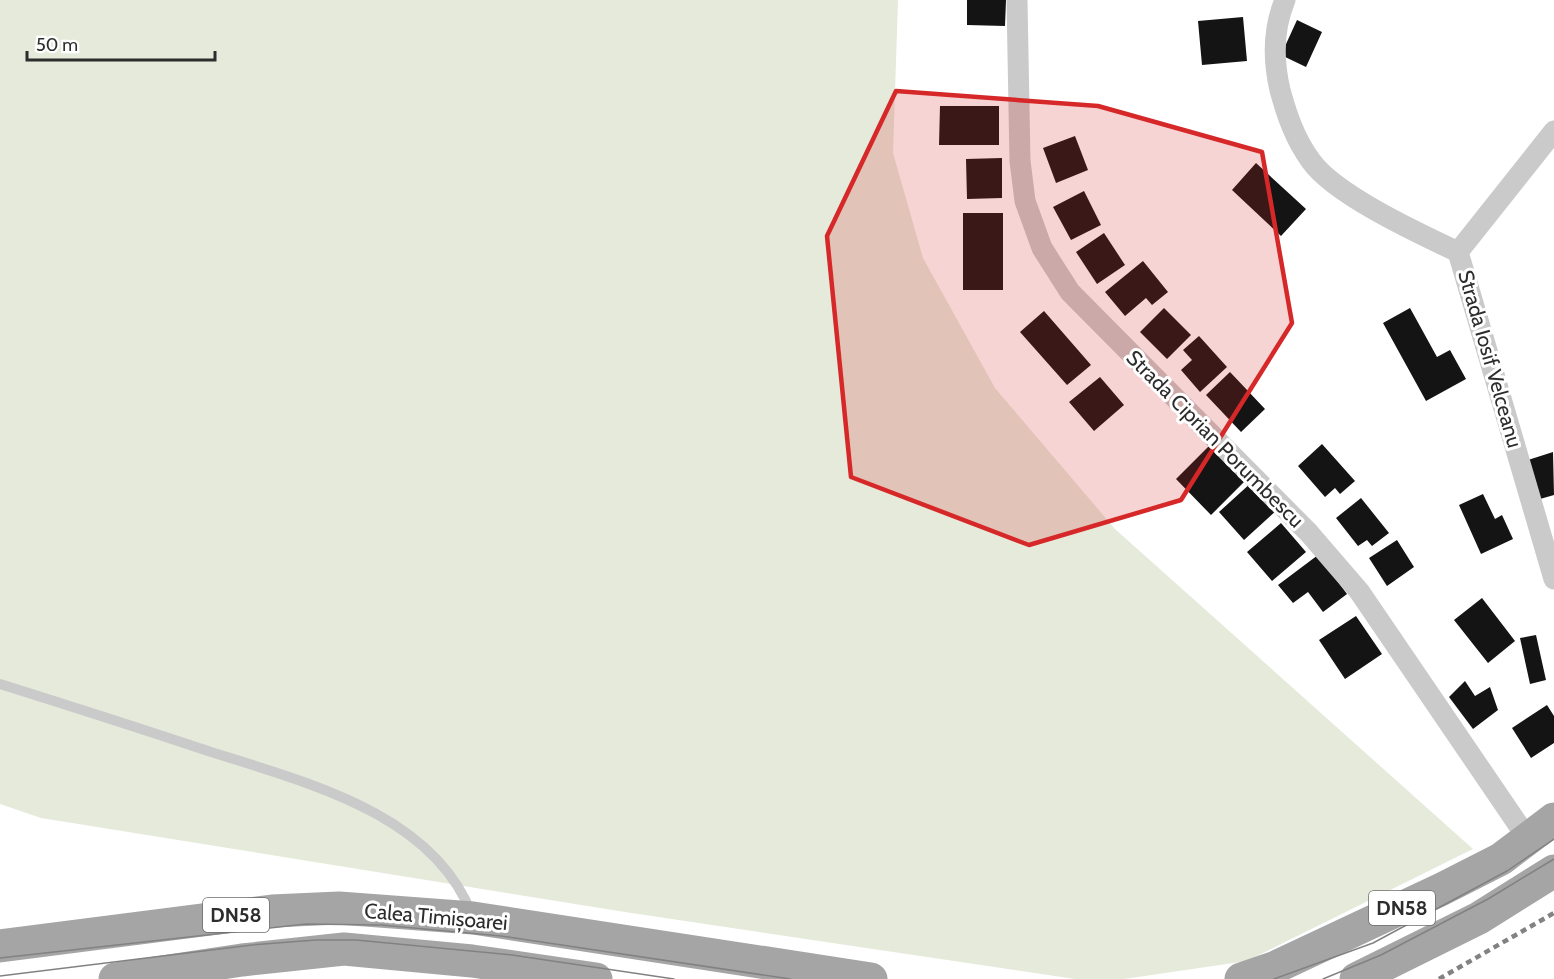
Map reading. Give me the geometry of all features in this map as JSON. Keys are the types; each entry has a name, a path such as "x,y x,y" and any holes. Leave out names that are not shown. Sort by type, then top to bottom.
{"main road":[{"name":"DN58","path":"1241,979 1276,967 1501,859 1554,819"},
{"name":"DN58","path":"1356,979 1479,918 1554,871"},
{"name":"Calea Timișoarei","path":"0,946 272,911 339,908 473,918 871,979"},
{"name":"Calea Timișoarei","path":"115,979 242,960 344,949 378,950 529,974 596,979"}],"street":[{"name":"Strada Ciprian Porumbescu","path":"1017,0 1020,161 1025,201 1042,248 1070,292 1301,525 1359,591 1528,839"},
{"path":"1285,0 1278,16 1274,66 1290,126 1312,163 1340,186 1400,225 1458,252"},
{"name":"Strada Iosif Velceanu","path":"1552,566 1458,252 1554,131"}],"lane":[{"path":"0,684 346,797 408,834 441,864 465,895 473,918"}],"highlighted area":[{"path":"896,91 1098,106 1262,152 1292,323 1181,500 1029,545 851,477 827,236"}],"shaded area":[{"path":"0,0 898,0 893,153 923,258 995,388 1115,529 1473,849 1247,961 1124,979 1075,979 625,912 41,818 0,804"}],"building":[{"path":"967,0 1006,0 1005,26 967,25"},
{"path":"1243,17 1247,61 1202,65 1198,21"},
{"path":"1297,20 1322,32 1306,67 1281,55"},
{"path":"940,106 999,106 999,145 939,145"},
{"path":"1075,136 1088,170 1056,183 1043,148"},
{"path":"1002,158 1002,198 967,199 966,159"},
{"path":"1256,163 1306,209 1281,236 1232,190"},
{"path":"1084,191 1101,225 1071,240 1053,207"},
{"path":"963,213 1003,213 1003,290 963,290"},
{"path":"1104,233 1125,265 1097,284 1076,252"},
{"path":"1143,261 1168,292 1152,305 1146,298 1125,316 1105,292"},
{"path":"1164,308 1191,335 1167,359 1140,332"},
{"path":"1410,308 1437,357 1450,350 1466,379 1426,401 1383,323"},
{"path":"1044,311 1091,365 1067,385 1020,332"},
{"path":"1199,336 1227,367 1200,392 1181,370 1192,360 1183,350"},
{"path":"1230,372 1265,409 1241,432 1206,395"},
{"path":"1100,377 1124,405 1094,431 1069,402"},
{"path":"1212,443 1247,479 1211,515 1176,479"},
{"path":"1322,444 1355,481 1340,494 1335,488 1325,497 1298,466"},
{"path":"1553,452 1554,495 1540,499 1528,460"},
{"path":"1252,482 1277,510 1244,540 1219,512"},
{"path":"1483,494 1495,519 1502,515 1513,539 1481,554 1459,505"},
{"path":"1361,498 1389,533 1372,546 1367,540 1358,546 1336,518"},
{"path":"1281,523 1306,552 1272,581 1247,552"},
{"path":"1397,540 1414,567 1387,586 1369,558"},
{"path":"1318,555 1347,594 1323,612 1308,592 1293,603 1278,585"},
{"path":"1482,598 1515,641 1488,663 1454,620"},
{"path":"1356,616 1382,654 1345,679 1319,640"},
{"path":"1536,635 1546,680 1530,684 1520,638"},
{"path":"1465,681 1475,696 1490,687 1498,710 1473,729 1449,697"},
{"path":"1547,705 1554,716 1554,743 1531,758 1512,728"}],"tram line":[{"path":"1274,979 1373,943 1507,871 1554,839"},
{"path":"1323,979 1381,955 1488,899 1554,859"},
{"path":"0,958 306,924 381,925 501,936 790,979"},
{"path":"0,976 252,945 316,940 356,940 512,955 674,979"}],"railway":[{"path":"1439,979 1554,913"}]}
